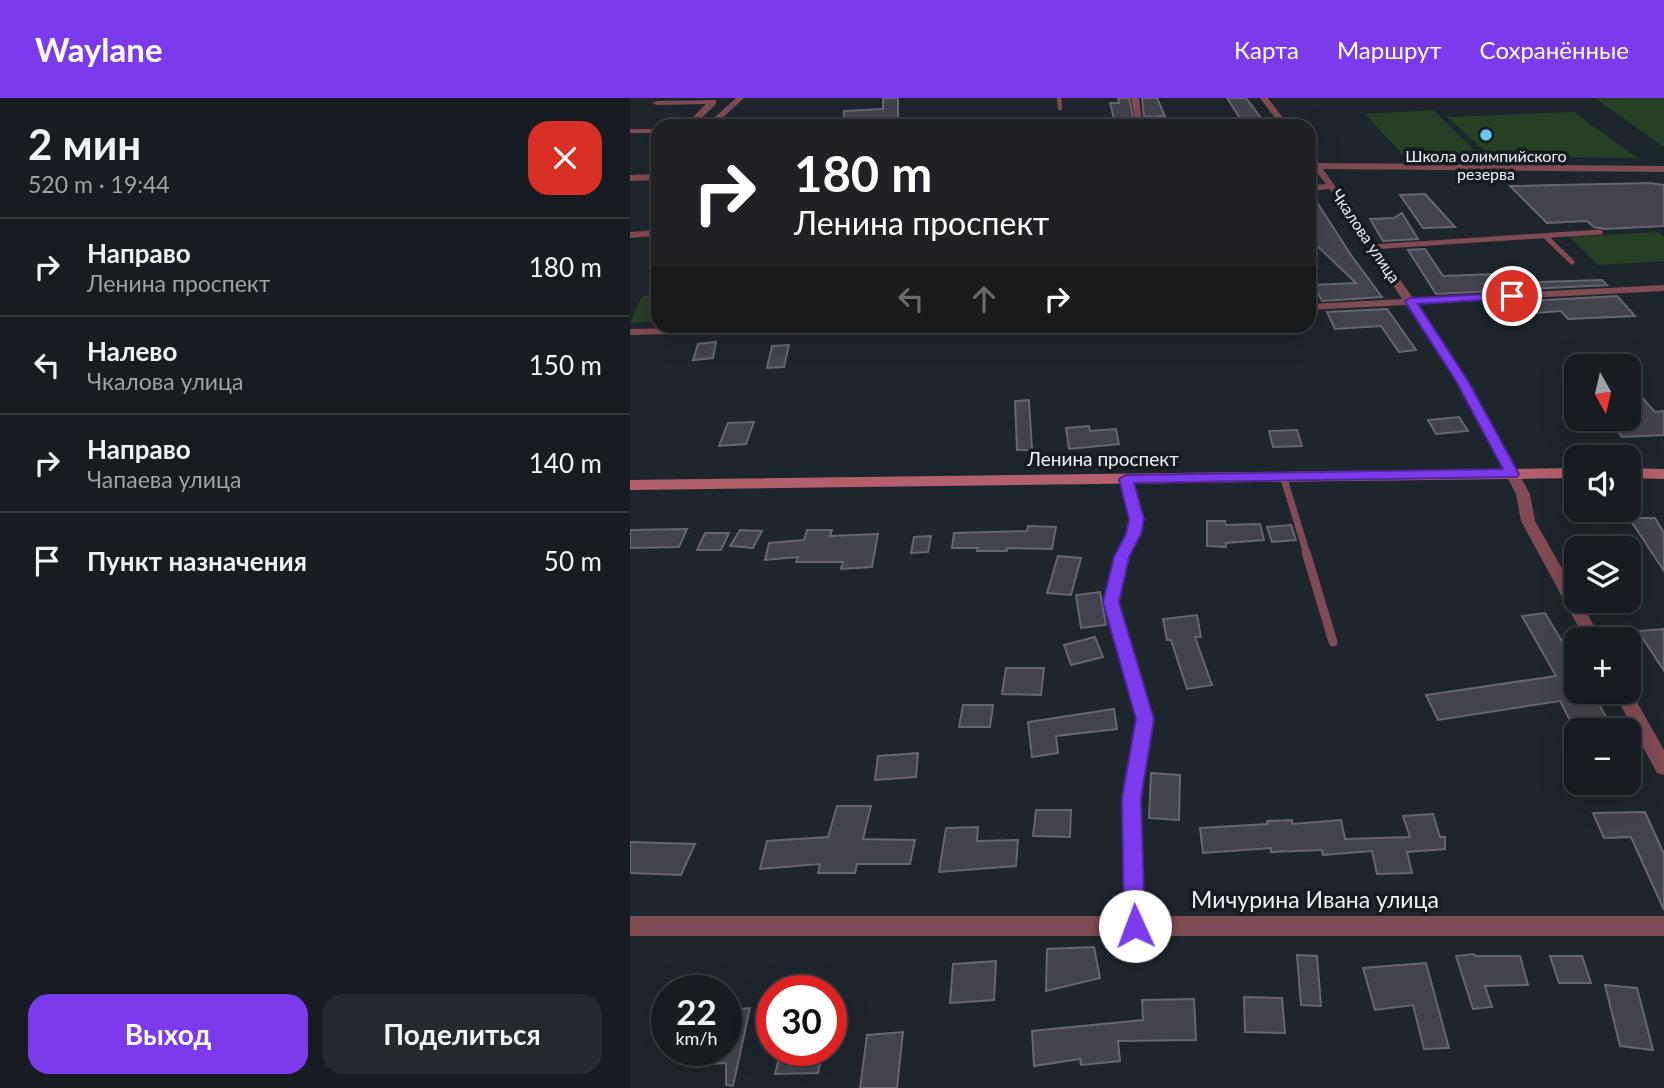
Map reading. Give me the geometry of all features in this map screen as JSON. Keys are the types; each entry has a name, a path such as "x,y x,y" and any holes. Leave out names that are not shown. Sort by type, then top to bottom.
{"main road":[{"name":"Ленина проспект","path":"630,485 1284,479 1564,473"},
{"path":"1641,473 1664,474"}],"street":[{"path":"717,119 740,98"},
{"path":"1135,98 1139,119"},
{"path":"1264,98 1280,119"},
{"path":"657,103 712,102 695,119"},
{"path":"630,131 651,131"},
{"path":"1316,163 1664,169"},
{"name":"Чкалова улица","path":"1316,168 1333,186 1462,381 1523,494 1528,521 1586,627"},
{"path":"630,178 651,177"},
{"path":"1316,187 1333,186"},
{"path":"630,235 651,234"},
{"path":"1316,307 1664,288"},
{"path":"630,332 651,332"},
{"path":"1126,479 1137,519 1122,557 1111,602 1145,719 1131,798 1135,926"},
{"path":"1629,704 1664,767"},
{"name":"Мичурина Ивана улица","path":"630,926 1664,926"}],"lane":[{"path":"1059,98 1060,108"},
{"path":"1371,247 1600,232"},
{"path":"1545,236 1572,262"},
{"path":"1284,479 1332,642"}],"green space":[{"path":"1595,98 1664,98 1664,147"},
{"path":"1433,110 1478,154 1405,157 1365,114"},
{"path":"1574,112 1637,158 1490,156 1447,117"},
{"path":"1658,232 1664,237 1664,261 1598,265 1570,237"},
{"path":"651,295 651,322 630,323 642,296"}],"building":[{"path":"883,98 898,98 898,119 844,118 844,111 883,109"},
{"path":"1118,98 1129,98 1134,119 1114,119 1110,103 1119,103"},
{"path":"1142,98 1157,98 1165,116 1144,117"},
{"path":"1227,98 1246,98 1262,119 1240,119"},
{"path":"1664,185 1664,226 1605,229 1594,227 1587,221 1547,223 1510,186"},
{"path":"1425,194 1455,227 1423,228 1400,195"},
{"path":"1316,201 1382,297 1322,301 1316,289 1316,285 1356,283 1316,245"},
{"path":"1402,213 1418,239 1383,241 1370,219 1394,218"},
{"path":"1425,249 1443,276 1497,274 1504,283 1602,280 1607,285 1436,294 1408,250"},
{"path":"1617,296 1635,316 1568,319 1561,311 1520,314 1511,302"},
{"path":"1387,309 1416,350 1399,352 1381,326 1335,329 1327,312"},
{"path":"716,342 713,358 693,360 698,344"},
{"path":"789,345 784,367 767,368 772,346"},
{"path":"1642,398 1655,412 1664,411 1664,435 1622,437 1618,431 1642,430"},
{"path":"1029,400 1032,450 1017,450 1015,401"},
{"path":"1459,417 1468,431 1436,434 1428,420"},
{"path":"754,422 746,444 719,446 728,423"},
{"path":"1089,426 1090,431 1116,429 1119,444 1069,449 1066,428"},
{"path":"1297,430 1302,446 1273,447 1269,431"},
{"path":"1641,518 1655,518 1664,533 1664,571 1641,536 1632,522 1641,522"},
{"path":"1207,521 1225,521 1226,525 1260,524 1264,540 1226,543 1226,547 1207,546"},
{"path":"1291,525 1296,540 1272,542 1267,527"},
{"path":"1028,526 1056,527 1052,549 1007,548 1007,551 977,551 978,548 952,548 954,533 1027,531"},
{"path":"687,529 679,547 630,548 630,530"},
{"path":"740,530 762,531 753,548 730,546"},
{"path":"807,530 832,530 830,536 878,534 872,567 841,569 843,562 796,562 798,557 765,560 769,543 804,540"},
{"path":"705,533 729,533 721,550 697,550"},
{"path":"931,536 928,552 911,553 914,537"},
{"path":"1058,556 1081,558 1071,595 1047,593"},
{"path":"1100,592 1106,625 1081,628 1076,595"},
{"path":"1545,613 1564,644 1564,704 1599,704 1606,717 1569,718 1560,701 1438,720 1426,695 1556,676 1522,616"},
{"path":"1197,615 1201,637 1195,637 1212,685 1187,689 1171,640 1167,640 1163,619"},
{"path":"1664,629 1664,671 1641,636 1641,631"},
{"path":"1095,637 1103,657 1071,665 1064,645"},
{"path":"1006,668 1044,668 1041,695 1002,694"},
{"path":"963,705 993,705 990,727 959,727"},
{"path":"1114,709 1117,729 1056,736 1058,753 1032,757 1028,722"},
{"path":"918,753 916,777 875,780 878,756"},
{"path":"1151,773 1180,775 1179,820 1149,818"},
{"path":"837,806 871,806 863,839 915,840 910,864 857,864 855,873 818,873 820,864 760,869 767,841 828,837"},
{"path":"1036,810 1071,810 1070,837 1033,836"},
{"path":"1645,812 1664,854 1664,910 1631,837 1604,838 1593,813"},
{"path":"1433,814 1440,837 1445,837 1445,849 1407,852 1412,873 1377,874 1372,851 1323,855 1322,850 1271,852 1271,848 1203,853 1200,828 1268,824 1267,821 1292,820 1292,824 1341,820 1345,839 1410,837 1403,816"},
{"path":"978,827 977,841 1018,840 1016,866 939,872 946,828"},
{"path":"630,842 695,844 681,875 630,873"},
{"path":"1094,947 1100,978 1046,991 1047,949"},
{"path":"1297,955 1317,956 1321,1006 1301,1005"},
{"path":"1456,956 1520,956 1528,985 1485,986 1492,1007 1473,1009"},
{"path":"1550,956 1582,956 1591,983 1559,983"},
{"path":"996,961 994,1000 950,1003 953,964"},
{"path":"1426,963 1449,1048 1424,1049 1413,1005 1375,1010 1363,968"},
{"path":"1605,985 1637,988 1653,1050 1620,1046"},
{"path":"1244,997 1282,998 1285,1033 1245,1032"},
{"path":"1194,999 1196,1040 1118,1041 1120,1061 1081,1065 1080,1059 1034,1066 1032,1031 1143,1020 1142,1000"},
{"path":"750,1008 742,1045 742,1009"},
{"path":"903,1032 897,1088 860,1088 867,1035"},
{"path":"726,1066 737,1066 733,1086 726,1085"},
{"path":"777,1066 820,1066 818,1073 775,1074"}],"place":[{"name":"Школа олимпийского резерва","path":"1486,135"}],"route":[{"path":"1135,926 1131,798 1145,719 1111,602 1122,557 1137,519 1126,479 1513,474 1462,381 1410,301 1512,296"}]}
